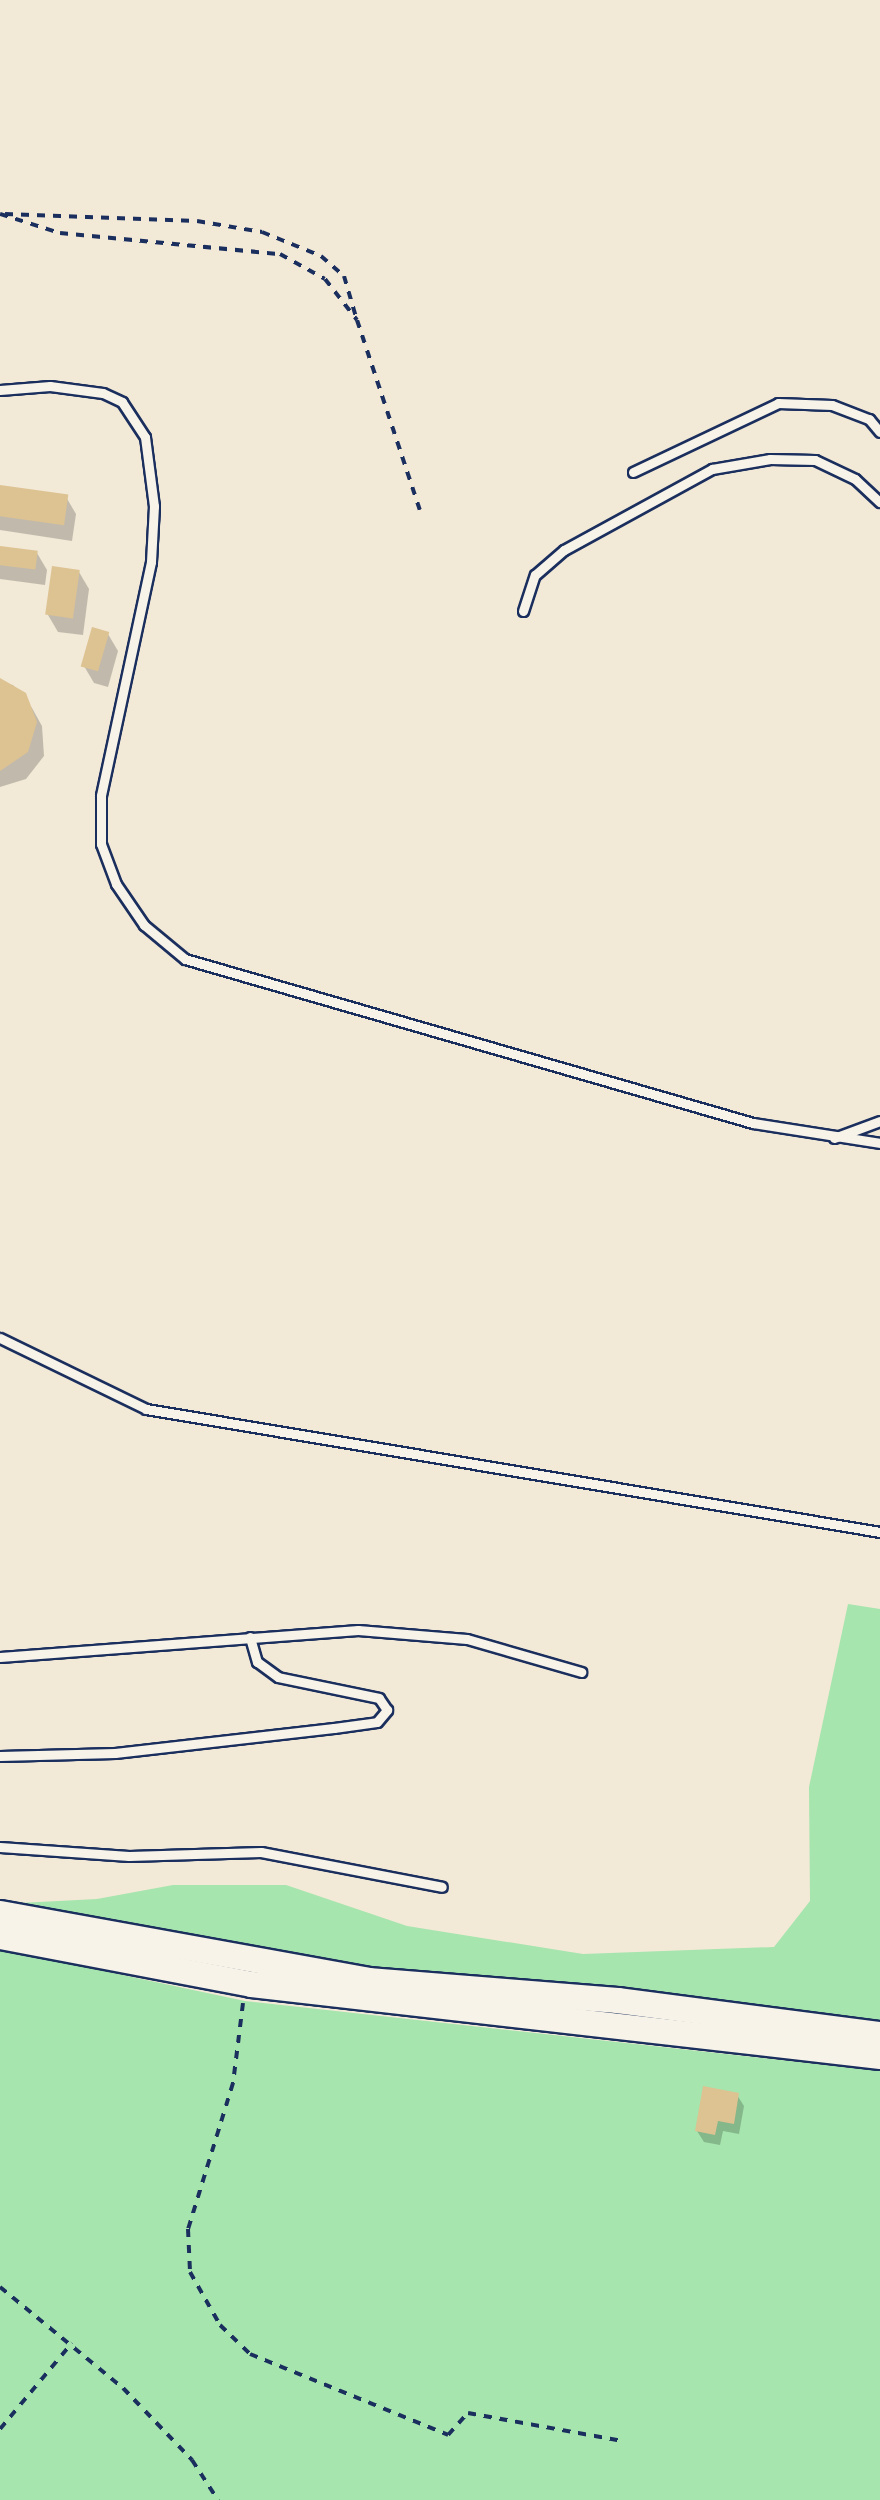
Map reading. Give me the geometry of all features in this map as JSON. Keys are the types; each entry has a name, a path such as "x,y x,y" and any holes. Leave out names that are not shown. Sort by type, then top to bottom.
{"main road":[{"path":"0,1913 368,1980 617,2000 880,2034"},
{"path":"0,1936 246,1983 880,2056"}],"lane":[{"path":"0,390 50,386 103,392 122,402 145,438 154,506 152,562 101,796 101,844 116,884 144,924 185,959 753,1123 832,1139 880,1143"},
{"path":"633,472 778,403 832,404 869,419 880,432"},
{"path":"523,611 535,575 564,550 712,468 814,460 855,479 880,502"},
{"path":"832,1139 880,1121"},
{"path":"0,1338 146,1409 880,1532"},
{"path":"0,1657 358,1630 467,1639 580,1672"},
{"path":"0,1756 115,1753 314,1730 377,1722 387,1710 379,1698 278,1677 257,1662 250,1637"},
{"path":"0,1847 128,1856 261,1852 442,1887"}],"path":[{"path":"0,214 60,233 280,254 326,279 357,320"},
{"path":"0,214 197,220 262,232 321,256 344,276 420,510"},
{"path":"246,1983 233,2083 188,2229 190,2272 220,2325 250,2354 448,2435 468,2413 622,2441"},
{"path":"0,2287 72,2342 192,2460 218,2500"},
{"path":"0,2428 72,2342"}],"green space":[{"path":"848,1604 880,1609 880,2028 368,1980 0,1904 97,1899 173,1885 286,1885 407,1926 583,1954 774,1947 810,1901 809,1787"},
{"path":"0,1949 245,2001 880,2071 880,2500 0,2500"}],"building":[{"path":"0,485 68,495 64,525 0,516"},
{"path":"0,546 38,551 35,569 0,565"},
{"path":"52,566 80,570 73,618 45,615"},
{"path":"92,627 109,632 98,671 81,666"},
{"path":"0,678 26,693 37,722 28,752 0,771"},
{"path":"703,2086 739,2093 734,2124 718,2121 715,2135 695,2131"}]}
